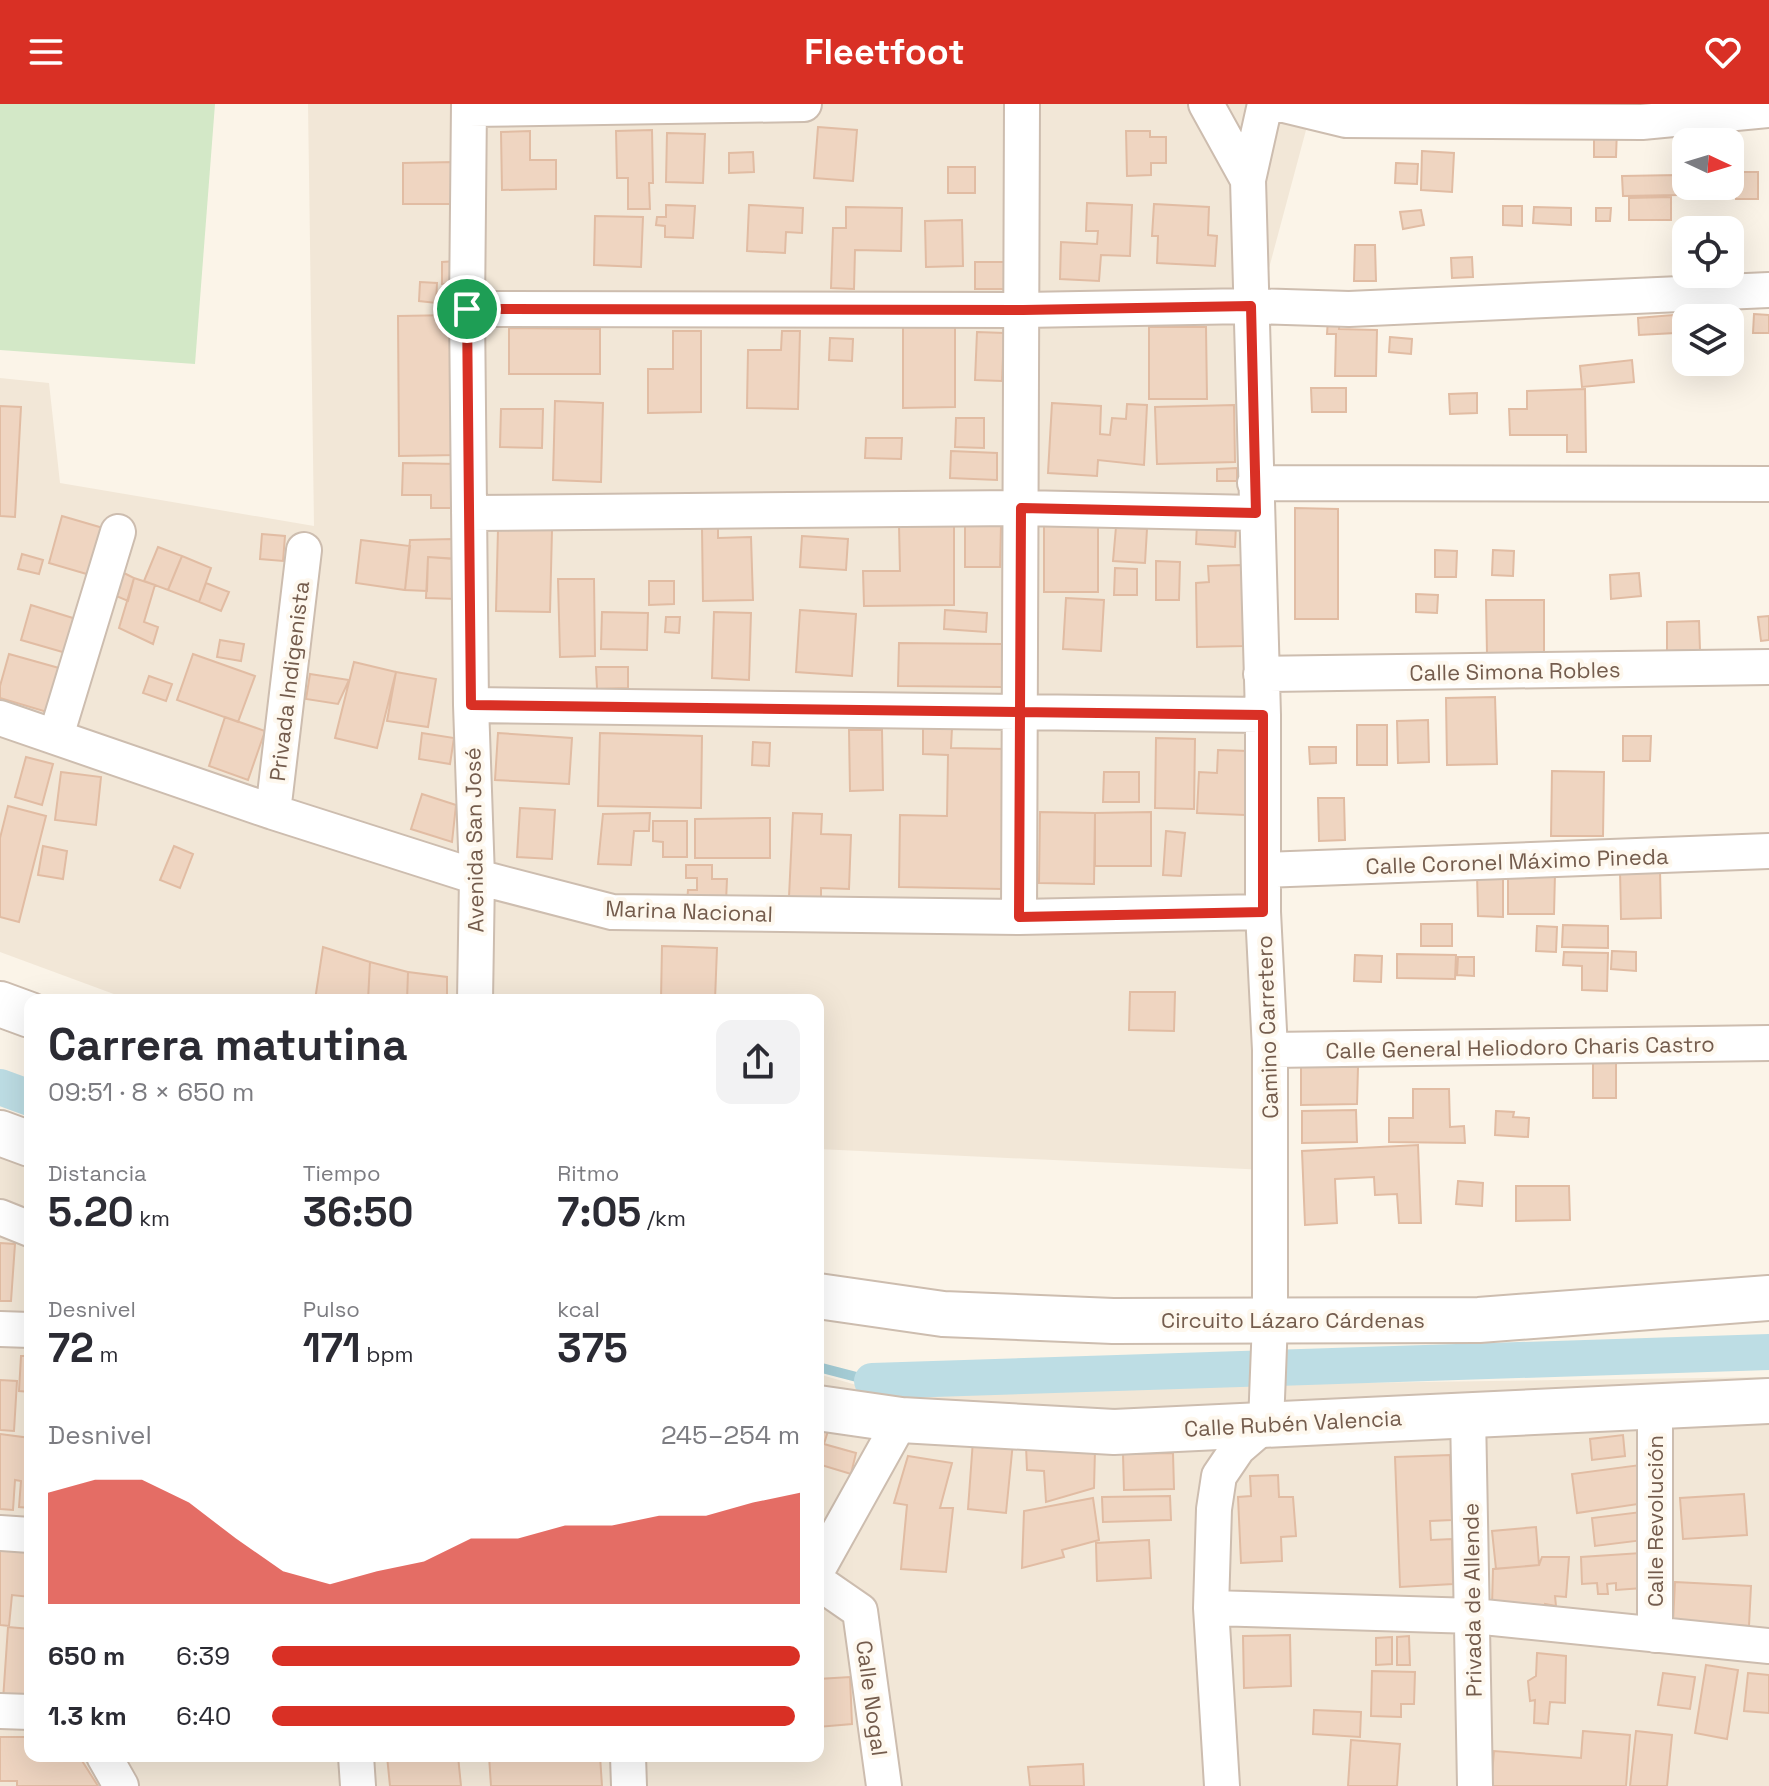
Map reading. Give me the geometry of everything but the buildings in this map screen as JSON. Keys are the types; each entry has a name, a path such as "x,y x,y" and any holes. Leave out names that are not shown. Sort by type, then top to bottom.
{"street":[{"path":"469,106 804,104"},
{"path":"1019,917 1022,104"},
{"path":"1206,104 1248,180"},
{"name":"Camino Carretero","path":"1265,104 1248,180 1263,715 1263,912 1270,1050 1270,1328 1266,1417"},
{"path":"1280,104 1346,120 1642,122 1769,110"},
{"name":"Avenida San José","path":"469,106 467,309 471,705 477,877 475,994"},
{"path":"467,309 1023,310 1251,306 1349,309 1769,290"},
{"path":"469,513 1021,508 1256,498 1769,484"},
{"path":"56,736 118,532"},
{"name":"Privada Indigenista","path":"273,812 304,550"},
{"name":"Calle Simona Robles","path":"1261,674 1769,667"},
{"path":"471,705 1263,715"},
{"name":"Marina Nacional","path":"0,718 273,812 477,877 612,912 1019,917 1263,912"},
{"name":"Calle Coronel Máximo Pineda","path":"1265,870 1769,851"},
{"path":"0,1004 24,1013"},
{"name":"Calle General Heliodoro Charis Castro","path":"1270,1050 1769,1043"},
{"path":"0,1133 24,1142"},
{"path":"0,1217 24,1227"},
{"name":"Circuito Lázaro Cárdenas","path":"824,1297 943,1314 1270,1328 1479,1320 1769,1298"},
{"path":"0,1329 24,1330"},
{"name":"Calle Rubén Valencia","path":"824,1409 901,1420 1114,1432 1266,1417 1468,1414 1769,1401"},
{"name":"Calle Revolución","path":"1655,1406 1655,1635"},
{"name":"Privada de Allende","path":"1468,1414 1475,1786"},
{"path":"1222,1786 1211,1608 1214,1509 1219,1476 1238,1448 1266,1417"},
{"path":"824,1558 901,1420"},
{"path":"0,1533 24,1535"},
{"name":"Calle Nogal","path":"824,1586 860,1611 884,1786"},
{"path":"1211,1608 1474,1616 1769,1646"},
{"path":"0,1711 24,1712"},
{"path":"107,1762 121,1786"},
{"path":"356,1762 358,1786"},
{"path":"628,1762 629,1786"}],"shaded area":[{"path":"308,104 1313,104 1261,298 1286,1171 824,1149 824,994 114,994 0,952 0,378 49,383 60,483 314,526"},
{"path":"0,1149 24,1156 24,1762 824,1762 824,1376 874,1390 1769,1377 1769,1786 0,1786"}],"green space":[{"path":"0,104 215,104 195,364 0,350"}],"waterway":[{"path":"0,1087 24,1096"},
{"path":"872,1381 1769,1352"},
{"path":"824,1369 872,1381"}],"route":[{"path":"467,309 471,705 1020,713 1174,715 1263,715 1263,912 1019,917 1020,713 1020,610 1021,508 1256,513 1251,306 1023,310 467,309"}]}
